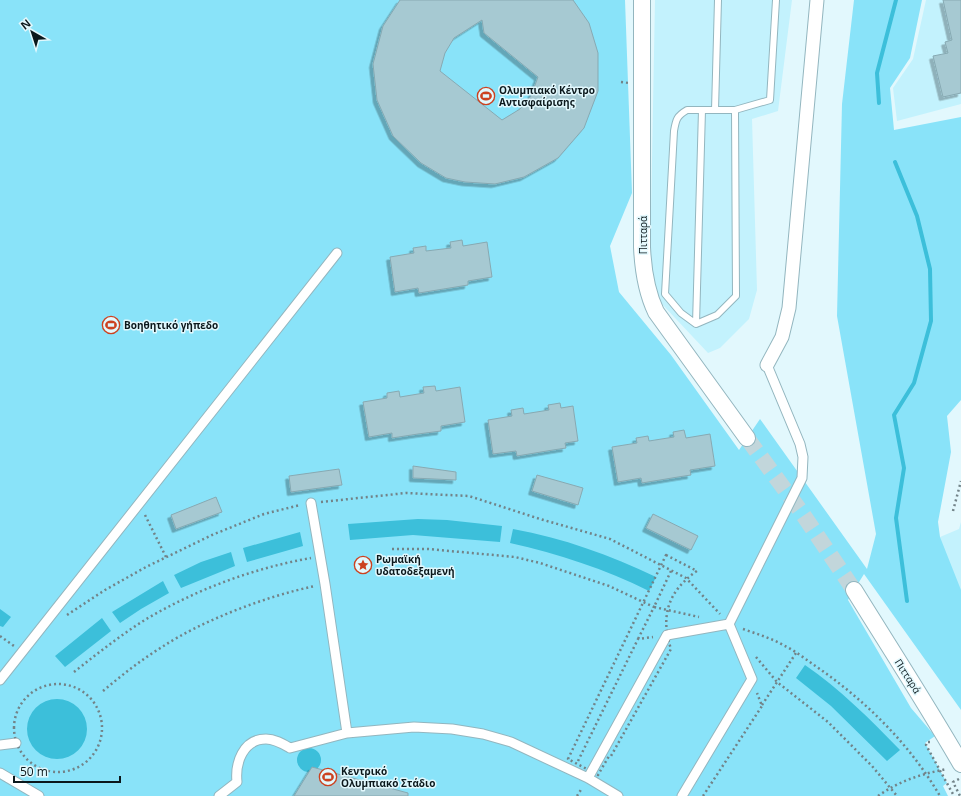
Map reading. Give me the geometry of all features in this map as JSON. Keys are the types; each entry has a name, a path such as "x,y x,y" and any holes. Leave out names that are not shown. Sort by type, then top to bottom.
{"street":[{"name":"Πιτταρά","path":"642,0 642,247 646,284 650,299 656,312 747,438"},
{"path":"682,796 752,679 729,624 802,478 803,457 800,444 767,365 782,337 789,308 817,0"},
{"path":"0,680 337,253"},
{"path":"311,503 325,584 347,733"},
{"name":"Πιτταρά","path":"854,590 929,709 961,764"},
{"path":"589,774 667,635 729,624"},
{"path":"219,796 237,782 236,771 239,760 243,750 251,744 267,739 280,742 290,748 347,733 414,727 452,729 483,734 511,742 589,774 618,796"},
{"path":"0,745 16,743"},
{"path":"0,772 39,796"}],"lane":[{"path":"715,110 718,0"},
{"path":"696,324 681,313 665,294 674,131 676,120 687,110 735,110 770,100 776,0"},
{"path":"696,324 702,110"},
{"path":"696,324 717,315 736,296 735,110"}],"path":[{"path":"621,82 629,83"},
{"path":"953,511 961,481"},
{"path":"62,619 105,590 166,557 212,535 264,514 311,503 406,493 469,496 540,519 610,539 686,578 729,624 784,645 853,693 895,735 927,774 940,796"},
{"path":"139,504 166,557"},
{"path":"392,549 428,548 515,557 540,563 609,586 654,607 706,619"},
{"path":"666,555 697,571 686,578 675,592 668,610 666,625 671,649 611,756 609,756 598,775 589,774 575,767 568,759 661,566 666,555"},
{"path":"74,672 132,629 177,603 246,574 320,557"},
{"path":"575,767 671,571"},
{"path":"103,691 131,668 163,646 196,628 243,608 289,593 325,584"},
{"path":"638,640 667,635"},
{"path":"0,636 22,651"},
{"path":"752,652 777,682 828,722 872,766 897,796"},
{"path":"703,796 796,653"},
{"path":"752,679 762,706"},
{"path":"62,684 76,687 89,696 98,707 102,721 102,735 97,749 88,761 76,769 62,772 48,772 34,766 23,756 16,743 14,729 16,714 23,701 34,691 40,688 47,685 62,684"},
{"path":"930,742 926,745 954,796"},
{"path":"878,796 890,787 905,780 940,770"},
{"path":"960,796 953,782 961,778"}],"shaded area":[{"path":"0,0 625,0 632,193 610,246 619,292 671,355 739,450 760,419 867,569 876,534 837,316 842,104 854,0 922,0 910,58 890,88 894,130 961,117 961,400 947,416 951,452 938,522 940,537 961,590 961,710 864,574 848,600 911,708 935,736 925,743 947,783 943,786 948,796 0,796"},
{"path":"655,0 792,0 778,111 752,119 757,290 749,319 720,348 708,353 661,303 650,267"},
{"path":"926,0 961,0 961,104 897,121 893,88 913,59"},
{"path":"418,519 447,520 502,526 500,542 413,535 350,540 348,524"},
{"path":"961,522 961,646 940,537 959,529"},
{"path":"513,529 550,537 586,548 621,561 656,577 649,591 616,576 581,563 510,543"},
{"path":"300,532 303,546 247,562 243,548"},
{"path":"231,552 235,566 181,588 174,575 201,562"},
{"path":"163,581 169,593 120,623 112,612"},
{"path":"0,609 11,617 3,627 0,626"},
{"path":"102,618 111,631 65,667 55,656"},
{"path":"805,665 843,694 900,750 887,761 831,706 796,678"},
{"path":"57,699 73,704 78,708 82,713 87,729 82,745 78,750 73,754 57,759 41,754 36,750 32,745 27,729 32,713 36,708 41,704"},
{"path":"309,748 314,749 320,755 320,765 314,771 309,772 304,771 298,765 297,760 298,755 304,749"}],"building":[{"name":"Ολυμπιακό Κέντρο Αντισφαίρισης","path":"400,0 573,0 589,23 598,53 598,91 584,128 558,158 524,177 495,184 465,182 446,178 421,163 393,136 377,100 373,64 383,26","holes":["482,20 484,33 538,77 531,96 520,109 502,120 440,71 445,53 454,38"]},
{"path":"943,0 961,0 961,93 943,97 933,56 948,53 945,42 952,40"},
{"path":"462,240 463,246 487,242 492,277 468,281 468,285 419,293 418,288 395,292 390,257 414,253 413,248 426,246 426,251 451,248 450,242"},
{"path":"435,386 436,391 460,387 465,422 441,426 441,431 392,438 392,433 369,437 363,402 387,398 387,393 399,391 400,397 424,393 423,387"},
{"path":"560,403 561,408 573,406 578,441 565,443 566,448 517,456 516,451 493,454 488,420 512,416 511,410 523,408 524,414 549,410 548,405"},
{"path":"684,430 686,438 710,434 715,466 690,470 691,475 642,483 641,478 618,482 612,447 637,443 636,438 648,436 649,441 674,437 673,432"},
{"path":"413,466 456,472 456,480 413,478"},
{"path":"339,469 342,485 291,492 289,476"},
{"path":"537,475 583,488 578,505 532,491"},
{"path":"216,497 222,512 176,529 171,515"},
{"path":"653,514 698,536 691,550 646,528"},
{"name":"Κεντρικό Ολυμπιακό Στάδιο","path":"312,767 408,793 408,796 294,796"}],"waterway":[{"path":"879,103 877,73 896,0"},
{"path":"895,162 917,216 930,269 931,321 914,383 894,415 904,468 896,518 907,601"}],"tunnel":[{"path":"747,438 802,513 854,590"}],"place":[{"name":"Ολυμπιακό Κέντρο Αντισφαίρισης","path":"486,96"},
{"name":"Βοηθητικό γήπεδο","path":"111,325"},
{"name":"Ρωμαϊκή υδατοδεξαμενή","path":"363,565"},
{"name":"Κεντρικό Ολυμπιακό Στάδιο","path":"328,777"}]}
